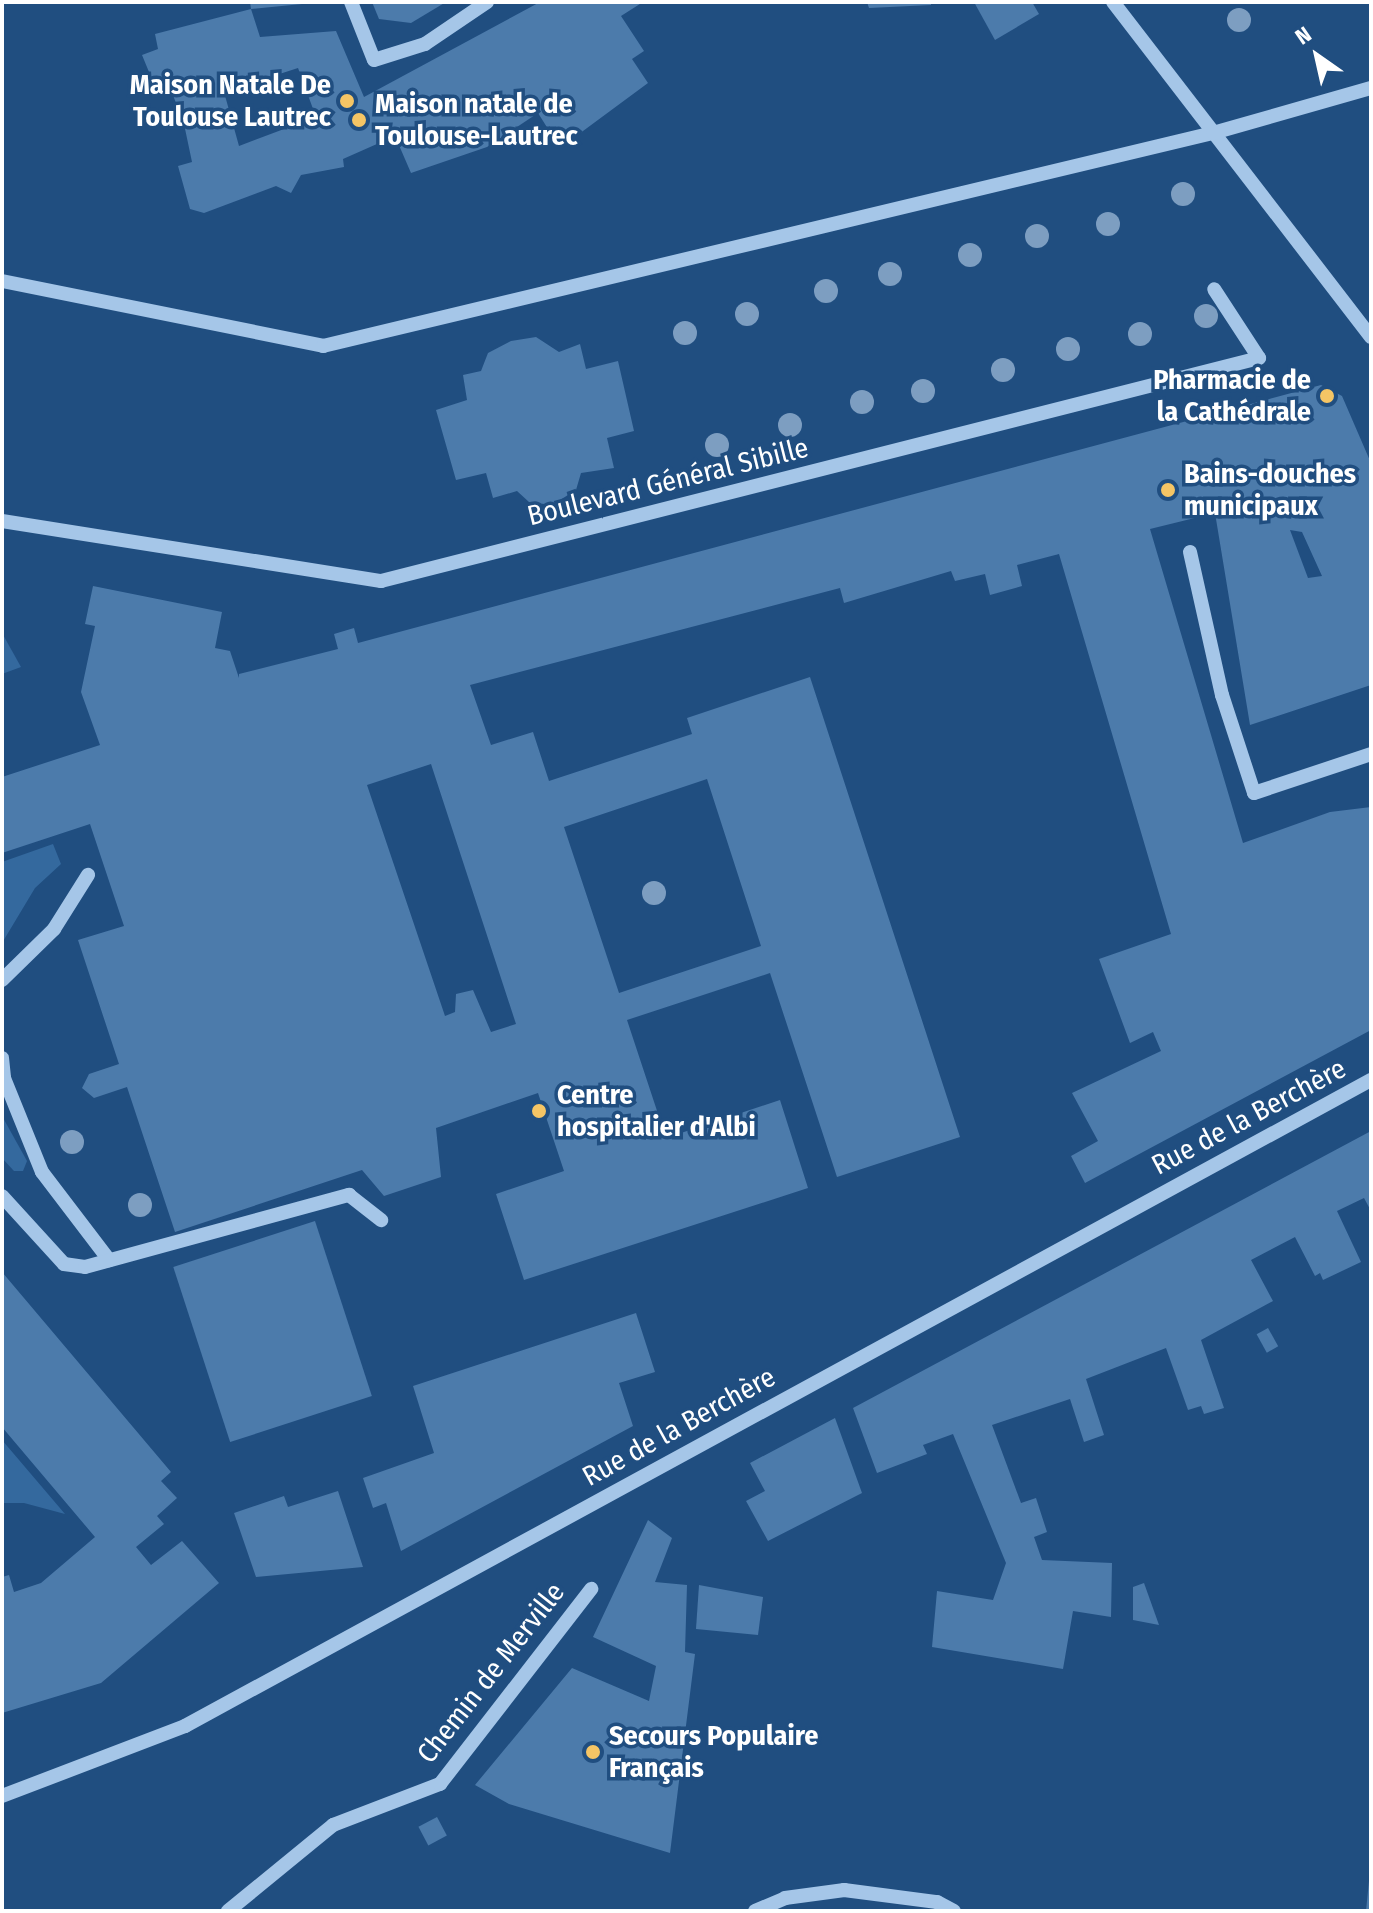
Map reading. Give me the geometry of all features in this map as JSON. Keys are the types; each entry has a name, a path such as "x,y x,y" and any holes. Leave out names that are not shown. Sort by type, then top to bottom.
{"street":[{"path":"351,2 374,60 425,44 487,2"},
{"path":"1113,2 1371,337"},
{"path":"2,281 323,346 1213,133 1371,88"},
{"name":"Boulevard Général Sibille","path":"2,521 381,581 1259,358 1214,289"},
{"path":"1190,552 1222,695 1254,793 1371,754"},
{"path":"2,980 54,929 88,875"},
{"path":"2,1058 4,1078 42,1172 109,1260"},
{"name":"Rue de la Berchère","path":"2,1796 185,1726 1371,1080"},
{"path":"2,1196 64,1264 85,1267 349,1195 381,1220"},
{"name":"Chemin de Merville","path":"228,1911 333,1825 440,1784 591,1589"},
{"path":"755,1911 785,1898 844,1890 937,1902 954,1911"}],"shaded area":[{"path":"2,633 21,667 2,674"},
{"path":"53,844 61,864 35,888 2,943 2,862"},
{"path":"2,1116 27,1161 23,1171 14,1171 2,1158"},
{"path":"2,1440 65,1514 24,1503 2,1503"}],"building":[{"path":"250,2 302,2 302,4 251,9"},
{"path":"372,2 446,2 411,23 379,19"},
{"path":"540,2 643,2 621,16 644,51 632,59 648,83 560,148 538,113 487,147 411,173 395,136 343,159 344,167 301,175 291,193 276,186 204,213 190,209 178,166 192,162 184,124 171,90 156,89 142,55 158,49 155,34 251,9 260,37 336,31 364,97","holes":["298,68 316,117 239,146 224,92"]},
{"path":"867,2 931,2 931,5 869,8"},
{"path":"974,2 1032,2 1039,14 995,40"},
{"path":"536,337 559,352 580,344 586,369 618,361 634,431 607,438 614,468 581,473 576,490 552,505 529,502 517,491 493,498 486,473 456,480 436,410 467,400 463,375 481,371 488,353 511,341"},
{"path":"1321,385 1342,396 1371,463 1371,685 1250,725 1215,513 1150,529 1243,843 1330,812 1371,807 1371,1030 1085,1183 1071,1156 1098,1141 1072,1093 1161,1051 1153,1032 1130,1043 1099,959 1171,934 1059,554 1017,565 1022,586 990,595 985,574 955,581 951,571 844,603 840,588 470,685 491,745 533,732 549,781 692,734 687,718 810,677 960,1137 837,1177 770,973 627,1020 666,1138 780,1100 808,1188 524,1280 496,1194 564,1171 538,1093 436,1128 441,1177 384,1196 362,1170 175,1232 127,1087 94,1098 82,1088 89,1074 119,1064 78,940 124,926 90,824 2,853 2,777 100,745 81,692 95,626 85,624 93,586 222,612 215,648 230,651 239,678 239,674 338,649 334,634 354,628 358,643","holes":["1290,530 1302,532 1322,576 1308,578","431,764 516,1024 491,1032 473,990 456,994 455,1012 445,1016 367,785","707,779 761,946 619,993 564,827"]},
{"path":"1371,1131 1371,1211 1364,1198 1337,1211 1361,1262 1323,1280 1320,1273 1315,1276 1295,1237 1251,1260 1273,1301 1201,1340 1224,1408 1204,1414 1201,1406 1188,1410 1166,1348 1086,1379 1104,1435 1084,1442 1070,1399 992,1425 1021,1503 1036,1498 1047,1532 1034,1537 1042,1560 1112,1563 1111,1617 1073,1611 1063,1669 932,1647 937,1591 993,1600 1006,1563 953,1434 923,1445 927,1454 877,1473 853,1408"},
{"path":"315,1221 372,1396 230,1442 173,1267"},
{"path":"2,1272 171,1472 161,1481 177,1498 157,1516 164,1524 136,1547 151,1565 182,1541 219,1583 101,1683 2,1713 2,1577 9,1575 14,1592 41,1583 95,1537 2,1427"},
{"path":"636,1313 655,1372 619,1383 633,1426 401,1551 386,1503 373,1508 363,1478 434,1453 413,1386"},
{"path":"1268,1328 1278,1346 1267,1353 1257,1334"},
{"path":"835,1418 862,1493 768,1541 746,1501 765,1491 750,1463"},
{"path":"338,1491 363,1567 256,1577 234,1513 284,1496 288,1507"},
{"name":"Secours Populaire Français","path":"648,1520 672,1538 655,1582 687,1585 685,1652 695,1654 670,1853 509,1804 475,1785 572,1668 649,1701 656,1666 593,1637"},
{"path":"1144,1583 1159,1625 1133,1620 1133,1587"},
{"path":"699,1585 763,1597 758,1635 696,1629"},
{"path":"437,1817 447,1836 428,1845 418,1827"},
{"path":"1369,1881 1371,1911 1366,1911"}],"place":[{"name":"Maison Natale De Toulouse Lautrec","path":"347,101"},
{"name":"Maison natale de Toulouse-Lautrec","path":"359,120"},
{"name":"Pharmacie de la Cathédrale","path":"1327,396"},
{"name":"Bains-douches municipaux","path":"1168,490"},
{"name":"Centre hospitalier d'Albi","path":"539,1111"},
{"name":"Secours Populaire Français","path":"593,1752"}]}
